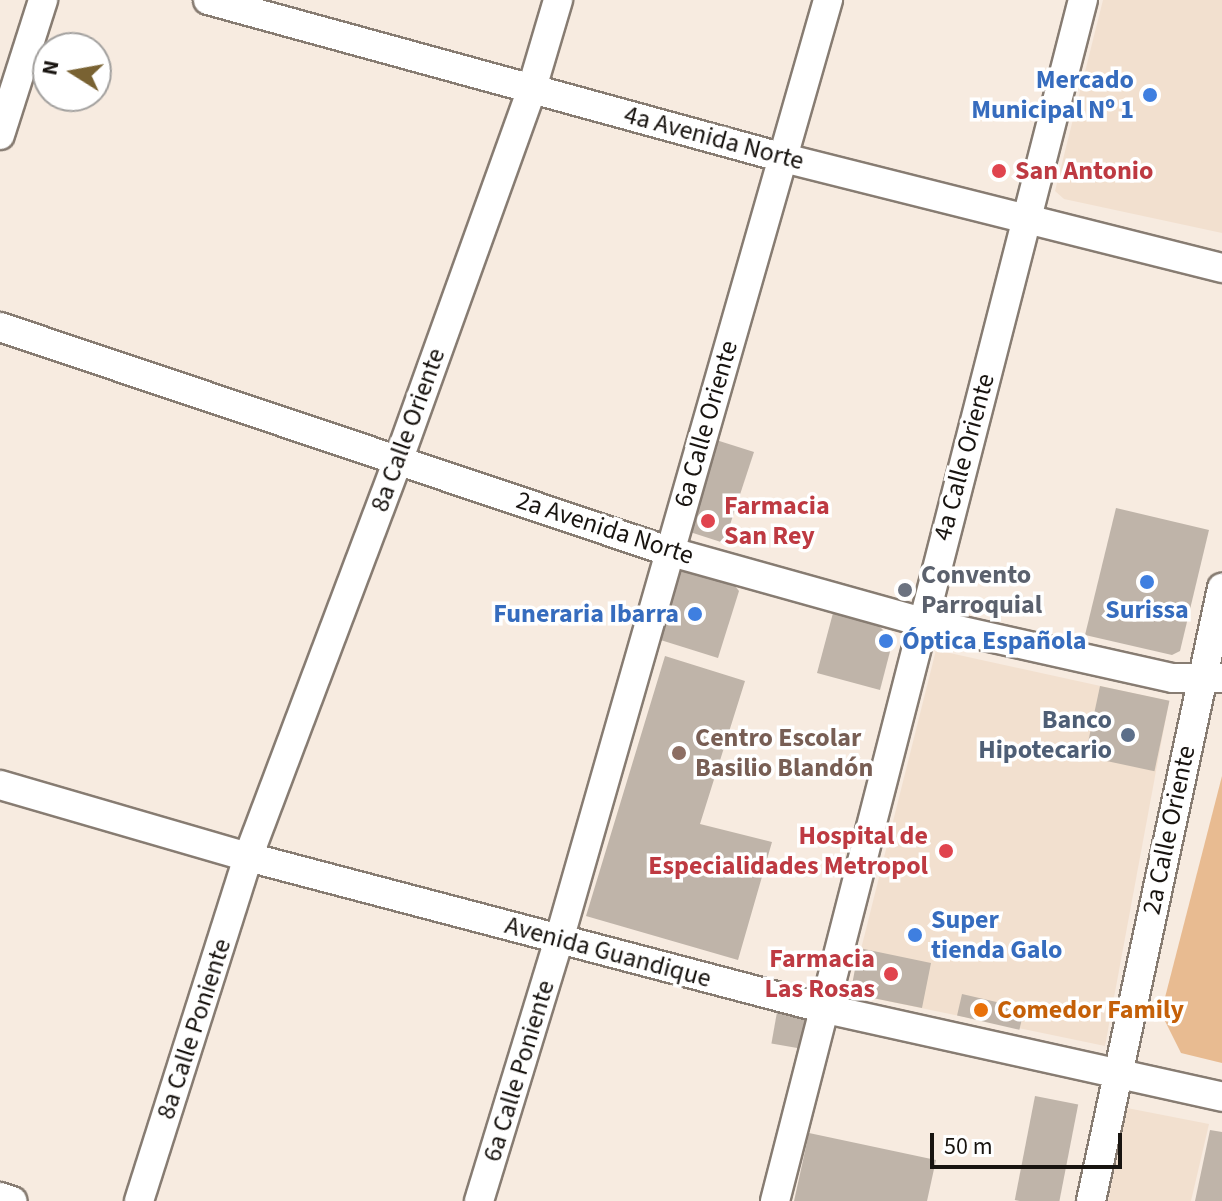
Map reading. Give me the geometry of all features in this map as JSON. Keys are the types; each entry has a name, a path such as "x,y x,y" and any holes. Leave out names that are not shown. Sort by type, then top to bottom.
{"street":[{"path":"0,135 43,0"},
{"name":"4a Avenida Norte","path":"208,0 784,158 1222,268"},
{"name":"8a Calle Oriente","path":"248,857 398,461 532,88 558,0"},
{"name":"6a Calle Oriente","path":"559,940 828,0"},
{"name":"4a Calle Oriente","path":"775,1201 822,1008 1083,0"},
{"name":"2a Avenida Norte","path":"0,327 668,551 922,622 1173,678 1212,677"},
{"name":"2a Calle Oriente","path":"1091,1201 1212,677 1222,588"},
{"name":"Avenida Guandique","path":"0,785 248,857 822,1008 1222,1097"},
{"name":"8a Calle Poniente","path":"139,1201 248,857"},
{"name":"6a Calle Poniente","path":"479,1201 559,940"},
{"path":"0,1197 12,1201"}],"shaded area":[{"name":"Mercado Municipal Nº 1","path":"1103,0 1222,0 1222,233 1064,199 1055,191"},
{"path":"936,650 1169,701 1105,1046 858,995 852,985"},
{"path":"1222,776 1222,1063 1181,1053 1161,1013"},
{"path":"1127,1108 1209,1124 1191,1201 1108,1201"}],"building":[{"path":"713,439 754,452 724,543 693,533 686,519"},
{"name":"Surissa","path":"1116,508 1209,530 1180,651 1172,655 1085,635"},
{"name":"Funeraria Ibarra","path":"683,570 732,582 739,591 718,658 651,637 670,575"},
{"path":"833,613 879,626 893,640 880,690 817,673"},
{"name":"Centro Escolar Basilio Blandón","path":"665,656 745,681 700,824 772,842 738,960 586,916"},
{"name":"Banco Hipotecario","path":"1100,686 1169,701 1154,771 1085,756"},
{"name":"Farmacia Las Rosas","path":"859,948 931,963 922,1008 858,995 852,985"},
{"name":"Comedor Family","path":"962,994 1024,1008 1019,1030 957,1015"},
{"path":"777,1012 811,1018 806,1050 771,1044"},
{"path":"1035,1096 1078,1104 1059,1201 1015,1200"},
{"path":"1210,1130 1222,1132 1222,1201 1195,1201"},
{"path":"809,1133 936,1160 927,1201 794,1201"}],"place":[{"name":"Mercado Municipal Nº 1","path":"1150,95"},
{"name":"San Antonio","path":"999,171"},
{"name":"Farmacia San Rey","path":"708,521"},
{"name":"Surissa","path":"1147,582"},
{"name":"Convento Parroquial","path":"905,590"},
{"name":"Funeraria Ibarra","path":"695,614"},
{"name":"Óptica Española","path":"886,641"},
{"name":"Banco Hipotecario","path":"1128,735"},
{"name":"Centro Escolar Basilio Blandón","path":"679,753"},
{"name":"Hospital de Especialidades Metropol","path":"946,851"},
{"name":"Super tienda Galo","path":"915,935"},
{"name":"Farmacia Las Rosas","path":"891,974"},
{"name":"Comedor Family","path":"981,1010"}]}
